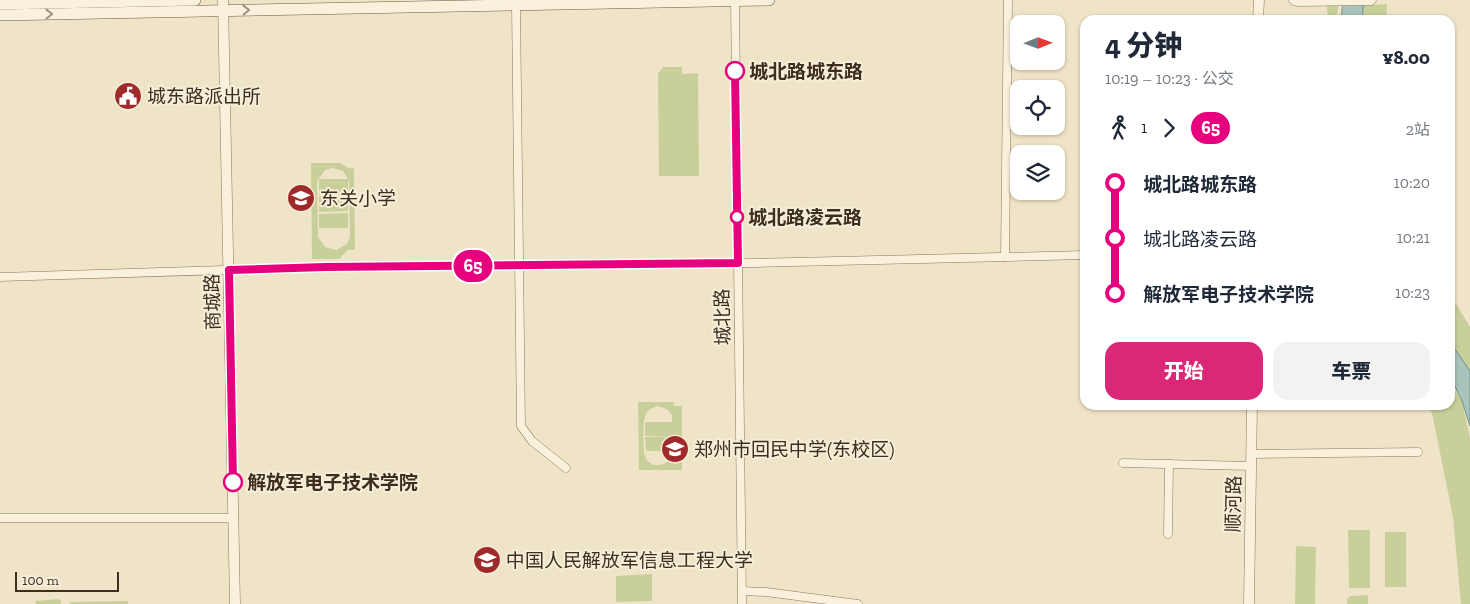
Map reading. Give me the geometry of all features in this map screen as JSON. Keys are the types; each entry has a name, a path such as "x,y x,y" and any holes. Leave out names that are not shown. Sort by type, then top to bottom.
{"main road":[{"path":"0,4 195,0"},
{"path":"0,15 224,5 516,5 768,0"}],"street":[{"name":"城北路","path":"735,0 742,604"},
{"path":"1005,257 1008,0"},
{"path":"1258,15 1259,0"},
{"path":"1294,0 1299,2 1371,0"},
{"name":"商城路","path":"224,5 236,604"},
{"path":"516,5 521,426 532,441 566,468"},
{"path":"0,277 325,267 738,263 1080,255"},
{"name":"顺河路","path":"1249,604 1252,410"},
{"path":"1251,454 1418,452"},
{"path":"1123,463 1251,466"},
{"path":"1168,534 1169,464"},
{"path":"0,518 234,518"},
{"path":"742,591 766,592 858,604"}],"green space":[{"path":"1387,4 1386,15 1362,15 1363,6"},
{"path":"1327,5 1338,6 1337,15 1328,15"},
{"path":"663,67 682,67 682,74 698,73 699,176 659,176 658,74"},
{"path":"311,163 340,163 349,168 354,168 355,250 348,250 339,259 312,259","holes":["333,168 343,171 349,181 350,237 347,244 336,250 325,247 318,237 317,181 325,170"]},
{"path":"319,179 348,179 348,194 319,195"},
{"path":"319,196 348,196 348,211 319,212"},
{"path":"348,213 348,228 319,228 319,214"},
{"path":"1455,302 1470,327 1470,371 1455,349"},
{"path":"1455,390 1462,401 1470,438 1470,604 1461,604 1453,517 1430,410 1455,410"},
{"path":"638,402 674,402 674,406 682,406 682,470 639,470","holes":["657,406 667,409 672,415 672,422 645,422 645,436 673,436 645,437 646,451 673,451 672,456 661,465 651,464 645,456 644,419 647,412"]},
{"path":"1348,530 1370,530 1370,588 1349,588"},
{"path":"1385,532 1406,532 1406,587 1385,587"},
{"path":"1296,546 1316,547 1315,604 1295,604"},
{"path":"652,574 652,601 616,602 616,576"},
{"path":"1368,595 1368,604 1347,604 1347,599 1350,596"},
{"path":"58,599 61,601 61,604 36,604 35,601"},
{"path":"128,601 128,604 69,604 71,602"}],"water":[{"path":"1343,0 1364,0 1362,15 1342,15"},
{"path":"1455,349 1470,371 1470,426 1455,386"}],"bus line":[{"name":"65","path":"233,482 229,270 325,267 738,263 735,71"}],"place":[{"name":"城北路城东路","path":"735,71"},
{"name":"城东路派出所","path":"128,96"},
{"name":"东关小学","path":"301,198"},
{"name":"城北路凌云路","path":"737,217"},
{"name":"郑州市回民中学(东校区)","path":"675,449"},
{"name":"解放军电子技术学院","path":"233,482"},
{"name":"中国人民解放军信息工程大学","path":"487,560"}]}
